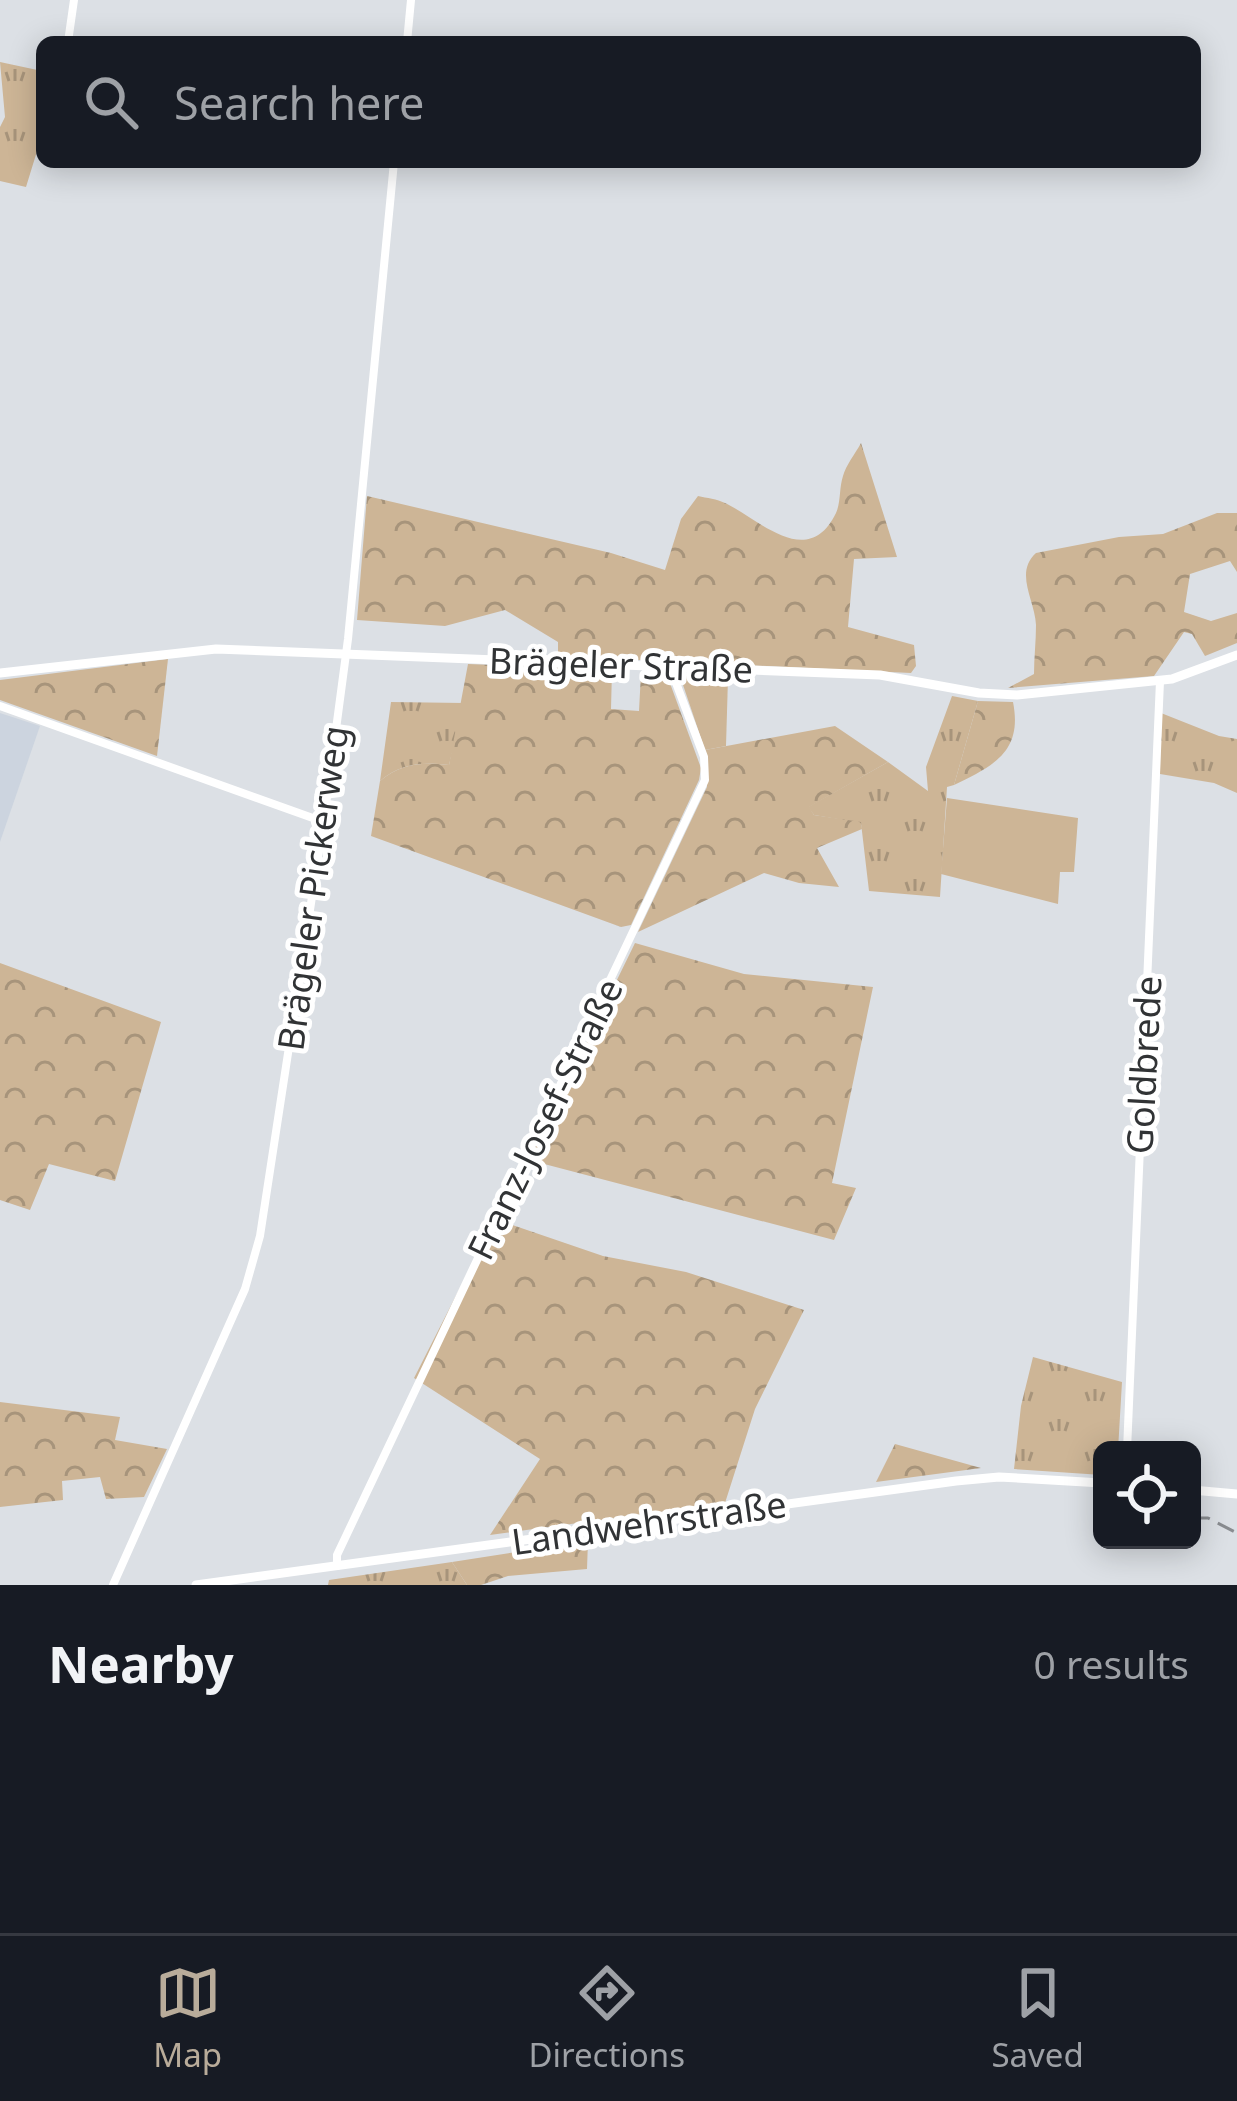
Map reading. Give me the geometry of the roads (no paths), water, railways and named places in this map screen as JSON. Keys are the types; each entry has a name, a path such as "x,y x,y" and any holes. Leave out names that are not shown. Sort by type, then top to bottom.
{"street":[{"path":"69,36 74,0"},
{"path":"407,36 411,0"},
{"name":"Brägeler Pickerweg","path":"113,1585 253,1268 283,1096 346,654 393,168"},
{"name":"Brägeler Straße","path":"0,673 194,649 880,675 999,695 1184,677 1237,655"},
{"name":"Franz-Josef-Straße","path":"337,1566 337,1555 705,780 704,757 670,667"},
{"name":"Goldbrede","path":"1127,1441 1160,681"},
{"path":"0,706 324,822"},
{"name":"Landwehrstraße","path":"196,1585 956,1481 999,1477 1093,1482"},
{"path":"1201,1491 1237,1493"}],"railway":[{"path":"1201,1518 1237,1533"}]}
